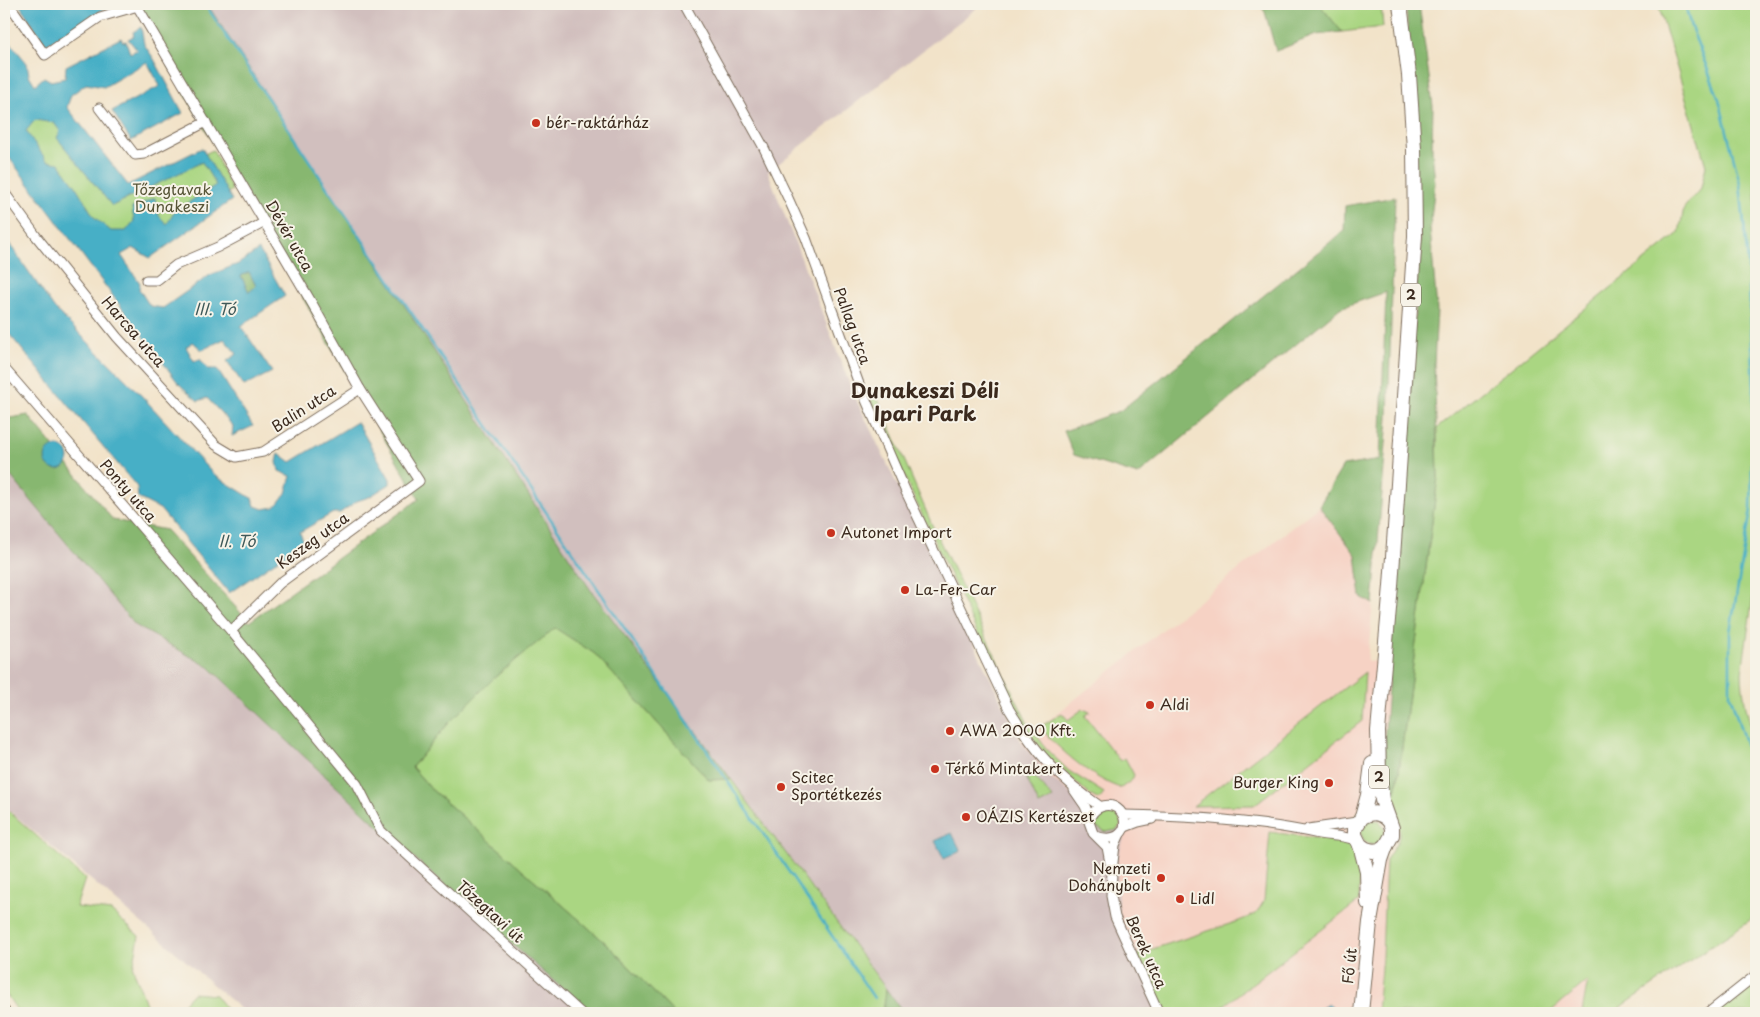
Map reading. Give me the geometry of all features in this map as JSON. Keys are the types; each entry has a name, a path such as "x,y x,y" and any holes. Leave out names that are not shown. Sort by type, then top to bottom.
{"main road":[{"name":"2","path":"1386,846 1392,835 1390,822 1382,800 1378,731 1392,586 1415,236 1414,149 1409,75 1400,4"},
{"name":"2","path":"1358,843 1355,835 1368,794 1372,758 1378,731"},
{"path":"1359,819 1374,813 1380,814 1390,822"},
{"path":"1358,843 1366,849 1373,851 1380,850 1386,846"},
{"name":"Fő út","path":"1358,843 1367,872 1370,922"},
{"name":"Fő út","path":"1362,1013 1370,922 1381,860 1386,846"}],"street":[{"path":"9,4 45,55 100,17 137,5"},
{"name":"Pallag utca","path":"684,4 763,146 788,198 806,238 859,384 906,492 1009,709 1024,736 1043,759 1070,784 1101,806"},
{"name":"Dévér utca","path":"137,5 265,222 360,389 419,481"},
{"path":"99,108 135,155 144,154 206,122"},
{"name":"Harcsa utca","path":"4,192 36,236 117,337 216,445 236,457 263,452"},
{"path":"146,280 157,280 176,265 265,222"},
{"name":"Ponty utca","path":"4,368 231,631 357,784 381,831"},
{"name":"Balin utca","path":"263,452 360,389"},
{"name":"Keszeg utca","path":"231,631 280,582 419,481"},
{"name":"Pallag utca","path":"1070,784 1085,806 1090,818"},
{"path":"1169,816 1138,822 1105,838 1098,837 1090,827 1092,813 1101,806 1109,806 1115,807 1123,815 1169,816 1212,818 1346,836 1358,843"},
{"path":"1123,815 1123,830"},
{"path":"1305,830 1359,819"},
{"name":"Berek utca","path":"1123,830 1115,845 1112,871 1111,896 1115,917 1159,1013"},
{"name":"Tőzegtavi út","path":"381,831 581,1013"},
{"name":"Berek utca","path":"1098,837 1106,847 1112,871"},
{"path":"1708,1013 1756,975"}],"shaded area":[{"path":"207,4 982,4 768,172 853,393 1021,742 1050,777 1125,835 1118,857 1117,887 1120,918 1163,1013 904,1013 590,589"},
{"path":"4,468 135,625 209,667 375,823 590,1013 245,1013 4,806"},
{"path":"1319,506 1356,555 1361,597 1373,604 1367,662 1389,660 1385,798 1362,805 1353,816 1345,820 1346,842 1270,832 1264,901 1256,914 1137,954 1120,918 1117,887 1120,847 1109,822 1050,777 1021,742"},
{"path":"1386,860 1382,957 1377,1013 1214,1013 1359,901 1359,862"},
{"path":"1589,980 1582,1013 1549,1013"}],"green space":[{"path":"133,4 207,4 590,589 731,779 709,780 595,654 555,628 494,678 447,725 412,767 431,789 609,946 674,1013 590,1013 375,823 209,667 135,625 4,468 4,419 28,415 113,520 166,530 249,622 419,499"},
{"path":"1259,4 1319,4 1342,32 1316,35 1276,51 1265,12"},
{"path":"1319,4 1381,4 1383,27 1342,32"},
{"path":"1406,4 1419,4 1433,106 1432,150 1435,183 1430,228 1437,310 1434,364 1438,477 1396,793 1385,798 1384,744 1420,241"},
{"path":"1658,4 1756,4 1756,575 1742,681 1748,718 1756,744 1756,916 1612,1013 1582,1013 1588,980 1549,1013 1377,1013 1382,957 1386,860 1398,841 1400,831 1385,798 1396,793 1438,477 1437,428 1679,233 1684,208 1701,188 1706,166"},
{"name":"Tőzegtavak Dunakeszi","path":"52,113 114,197 213,150 232,190 163,234 101,249 15,128"},
{"path":"1395,197 1388,418 1373,604 1361,597 1356,555 1319,506 1343,466 1380,460 1386,292 1340,308 1138,475 1074,455 1064,431 1120,411 1344,231 1345,206"},
{"path":"249,271 256,286 249,293 241,276"},
{"path":"871,392 879,401 932,525 1027,722 1048,751 1069,771 1104,793 1100,799 1090,795 1044,753 1025,727 1002,686 898,463 888,427 873,406 869,393"},
{"path":"555,627 595,654 709,780 731,779 886,989 883,1013 674,1013 609,946 431,789 412,767 447,725 494,678"},
{"path":"1365,672 1362,721 1254,805 1193,806"},
{"path":"1083,709 1090,712 1085,716 1120,761 1125,758 1134,775 1132,780 1121,788 1100,778 1077,763 1040,727 1062,713 1068,720"},
{"path":"1032,774 1053,798 1039,805 1026,777"},
{"path":"4,807 85,879 76,907 111,911 139,936 133,968 147,1007 163,1013 19,1013 4,991"},
{"path":"1105,811 1118,816 1121,825 1117,830 1106,832 1096,827 1096,816"},
{"path":"1373,820 1382,823 1385,832 1382,841 1373,844 1364,841 1361,832 1364,823"},
{"path":"1270,832 1346,842 1356,854 1360,869 1359,901 1214,1013 1163,1013 1137,954 1256,914 1264,901"},
{"path":"1756,979 1756,1013 1713,1013"},
{"path":"886,989 904,1013 883,1013"},
{"path":"193,993 215,995 226,1009 224,1013 175,1013"}],"water":[{"path":"19,4 112,4 46,45"},
{"name":"III. Tó","path":"141,27 144,44 183,113 131,141 112,111 160,86 147,62 104,87 86,84 71,95 67,107 128,185 202,148 232,200 150,258 133,248 121,255 140,283 139,289 150,306 163,308 210,275 238,264 259,250 285,296 241,326 272,372 244,386 227,361 237,354 224,339 202,350 193,342 186,347 194,361 200,359 208,369 217,369 253,426 232,436 233,426 207,398 198,401 179,384 4,151 4,35 27,63 29,75 35,85 44,77 51,81 65,78 66,66 121,38 123,42 126,41 130,53 137,50 128,39 134,36 133,32","holes":["35,120 54,123 60,131 57,138 112,206 202,162 216,185 175,211 167,224 159,216 155,198 132,208 134,221 126,231 111,231 94,217 59,163 47,161 26,131","249,272 256,286 249,292 241,276"]},
{"name":"II. Tó","path":"4,236 54,308 141,395 214,475 253,499 255,506 263,509 275,507 286,493 291,476 279,471 277,462 279,453 291,462 357,422 390,479 390,484 369,497 357,501 340,513 333,513 300,532 304,542 229,593 160,509 138,498 137,487 4,328"},
{"path":"57,446 66,449 69,458 66,467 57,470 48,467 45,458 48,449"},
{"path":"952,833 961,851 944,859 935,841"},
{"path":"1328,1004 1331,1005 1333,1013 1318,1013 1320,1009"}],"waterway":[{"path":"205,4 874,998"},
{"path":"1685,4 1690,24 1719,99 1740,184 1748,264 1754,387 1751,510 1730,632 1730,695 1756,777"}],"railway":[{"path":"4,1003 11,1013"}],"place":[{"name":"bér-raktárház","path":"536,123"},
{"name":"Autonet Import","path":"831,533"},
{"name":"La-Fer-Car","path":"905,590"},
{"name":"Aldi","path":"1150,705"},
{"name":"AWA 2000 Kft.","path":"950,731"},
{"name":"Térkő Mintakert","path":"935,769"},
{"name":"Burger King","path":"1329,783"},
{"name":"Scitec Sportétkezés","path":"781,787"},
{"name":"OÁZIS Kertészet","path":"966,817"},
{"name":"Nemzeti Dohánybolt","path":"1161,878"},
{"name":"Lidl","path":"1180,899"}],"district":[{"name":"Dunakeszi Déli Ipari Park","path":"925,402"}]}
